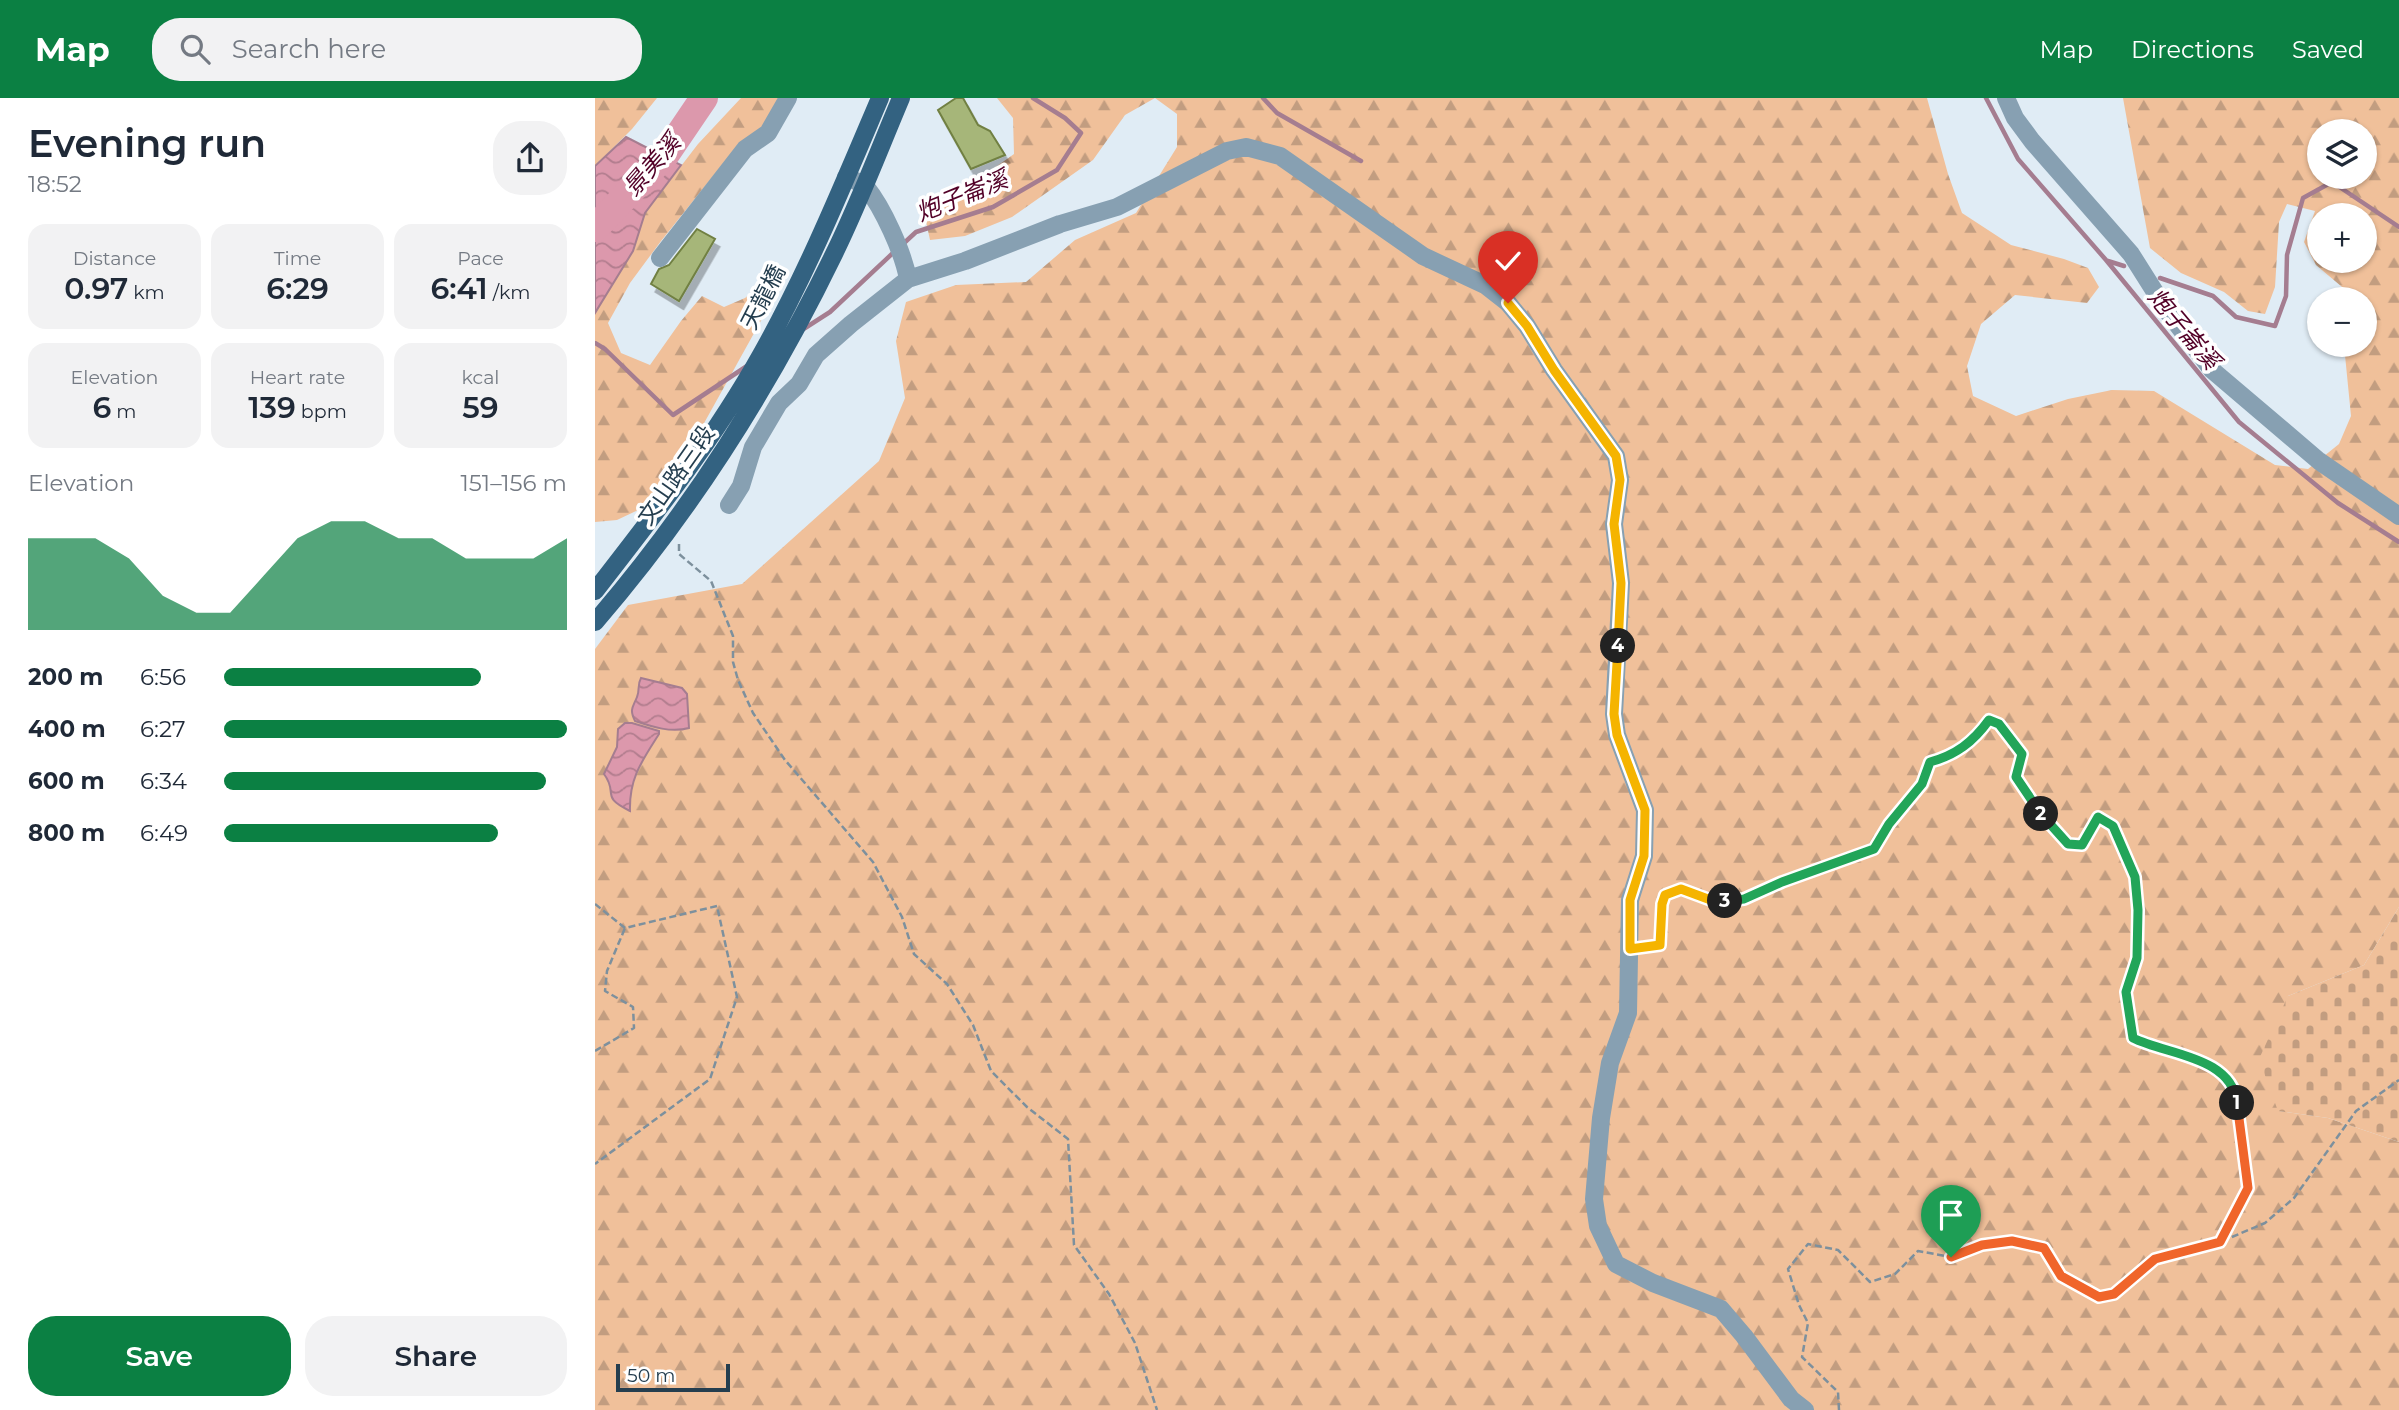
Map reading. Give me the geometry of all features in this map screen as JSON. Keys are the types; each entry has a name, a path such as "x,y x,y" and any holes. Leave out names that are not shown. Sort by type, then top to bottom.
{"main road":[{"path":"846,177 880,98"},
{"path":"864,184 901,98"},
{"name":"天龍橋","path":"760,357 846,177"},
{"name":"天龍橋","path":"784,348 835,253 864,184"},
{"name":"文山路三段","path":"598,612 679,516 729,444 784,348"},
{"name":"文山路三段","path":"595,591 674,488 760,357"}],"street":[{"path":"660,258 745,149 768,133 789,98"},
{"path":"2006,98 2015,118 2032,141 2131,254 2167,312 2212,370 2319,461 2399,516"},
{"path":"729,505 741,486 753,447 779,403 799,384 816,355 907,273 965,261 1060,224 1117,207 1218,155 1246,146 1280,156 1423,256 1485,285 1508,303 1527,326 1554,370 1616,456 1620,480 1614,524 1621,583 1614,714 1617,735 1645,810 1644,856 1630,900 1627,1013 1610,1063 1601,1118 1594,1199 1598,1226 1616,1264 1653,1283 1721,1309 1791,1399 1805,1410"},
{"path":"846,177 864,184 883,215 907,273"}],"path":[{"path":"679,516 679,554 711,581 733,636 733,662 753,713 785,760 873,862 902,917 914,954 947,984 973,1025 991,1071 1027,1107 1067,1139 1074,1245 1109,1294 1135,1343 1157,1410"},
{"path":"1630,949 1660,945 1665,895 1681,889 1716,902 1744,899 1782,882 1874,849 1889,824 1922,784 1930,762 1948,757 1975,738 1989,720 1999,724 2022,754 2016,777 2043,817 2068,844 2082,845 2098,817 2113,826 2135,877 2137,958 2126,992 2133,1038 2151,1047 2212,1066 2235,1089 2248,1188 2220,1242"},
{"path":"595,905 625,928"},
{"path":"595,1164 710,1079 737,996 717,906 625,928"},
{"path":"595,1051 634,1028 633,1007 605,991 607,971 625,928"},
{"path":"1839,1410 1838,1392 1802,1356 1808,1324 1788,1269 1808,1244 1838,1250 1870,1282 1895,1274 1918,1251 1951,1257 1982,1245 2012,1241 2044,1248 2061,1276 2099,1297 2114,1294 2155,1259 2220,1242 2265,1223 2294,1198 2356,1111 2399,1080"}],"green space":[{"path":"595,98 657,98 632,129 595,166"},
{"path":"741,98 781,98 765,126 734,150 661,241 630,283 608,323 621,353 650,365 702,296 724,307 745,298 765,282 778,290 693,443 653,503 617,520 595,522 595,313 633,251 645,213 698,144"},
{"path":"997,98 1155,98 1125,115 1093,160 1012,217 965,236 930,240 925,217 1014,154 1013,118"},
{"path":"1155,98 1927,98 1962,213 2011,245 2088,268 2099,287 2087,303 2015,295 1981,324 1967,366 1973,396 2016,416 2068,399 2112,390 2154,391 2275,465 2308,469 2339,444 2351,416 2345,357 2377,357 2377,287 2342,287 2325,273 2377,273 2377,203 2307,203 2307,209 2287,204 2279,222 2275,287 2265,314 2248,311 2224,292 2181,273 2150,248 2123,98 2399,98 2399,907 2364,965 2288,996 2279,1111 2328,1118 2399,1142 2399,1410 595,1410 595,649 628,605 742,584 879,461 905,398 896,341 906,302 956,285 1026,282 1075,240 1136,213 1177,147 1177,114"},
{"path":"2399,907 2399,1142 2328,1118 2278,1111 2259,1059 2288,996 2364,965"}],"water":[{"path":"626,137 681,165 645,213 633,251 595,313 595,166"},
{"path":"641,678 682,688 687,694 689,728 669,730 635,721 632,708"},
{"path":"625,723 659,731 634,779 630,811 612,798 604,774 617,747 618,729"}],"building":[{"path":"956,98 963,98 978,125 990,131 1005,155 971,169 938,110"},
{"path":"697,229 715,239 679,301 651,284 659,269 669,265"}],"waterway":[{"name":"景美溪","path":"595,228 666,154 704,98"},
{"name":"炮子崙溪","path":"903,244 916,232 993,207 1057,170 1081,133 1065,118 1033,98"},
{"path":"1263,98 1277,113 1361,161"},
{"name":"炮子崙溪","path":"1986,98 2018,159 2106,260 2239,422 2338,503 2399,542"},
{"path":"2160,278 2213,296 2236,317 2275,326 2286,296 2287,255 2303,198 2332,182 2399,227"},
{"name":"炮子崙溪","path":"802,330 830,312 894,252"},
{"path":"2108,261 2124,266"},
{"name":"炮子崙溪","path":"595,343 605,349 673,415 747,366"}],"route":[{"path":"1508,303 1527,326 1554,370 1616,456 1620,480 1614,524 1621,583 1614,714 1617,735 1645,810 1644,856 1630,900 1630,949 1660,945 1665,895 1681,889 1716,902 1744,899 1782,882 1874,849 1889,824 1922,784 1930,762 1948,757 1975,738 1989,720 1999,724 2022,754 2016,777 2043,817 2068,844 2082,845 2098,817 2113,826 2135,877 2138,910 2137,958 2126,992 2133,1038 2151,1047 2212,1066 2235,1089 2248,1188 2220,1242 2155,1259 2114,1294 2099,1297 2061,1276 2044,1248 2012,1241 1982,1245 1951,1257"}]}
